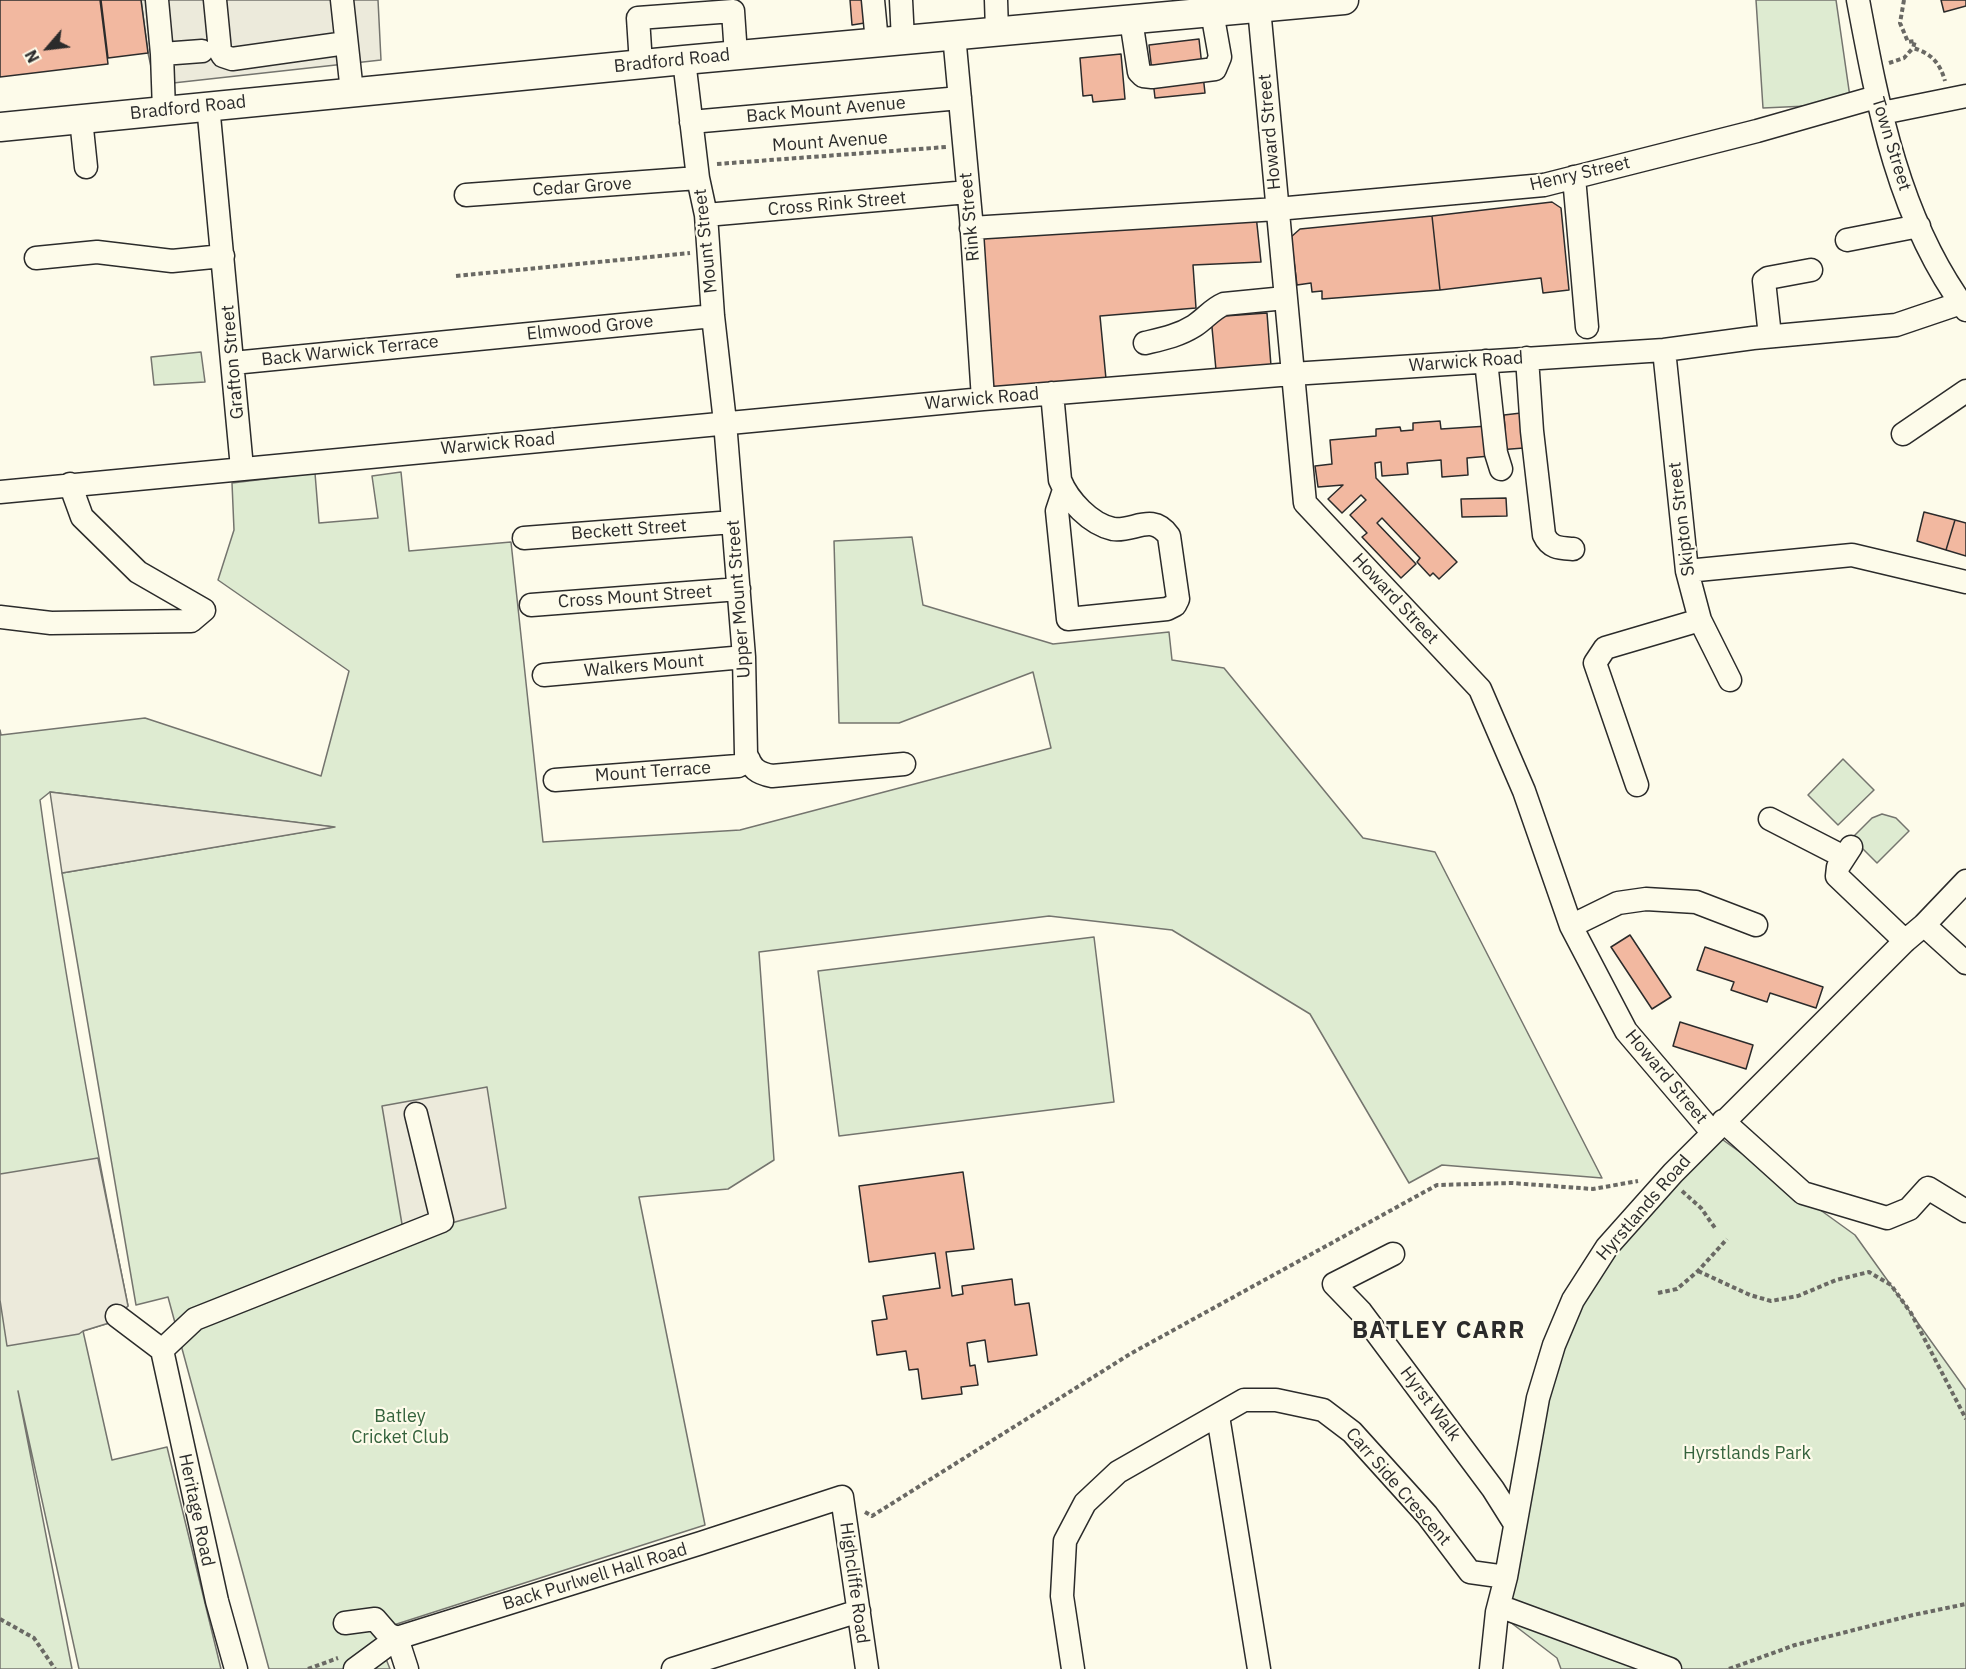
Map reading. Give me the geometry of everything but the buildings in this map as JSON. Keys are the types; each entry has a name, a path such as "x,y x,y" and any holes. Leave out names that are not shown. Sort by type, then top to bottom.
{"main road":[{"name":"Bradford Road","path":"0,127 736,55 1344,0"}],"street":[{"path":"157,0 164,111"},
{"path":"215,0 219,47 223,56 232,59 345,43"},
{"path":"342,0 352,92"},
{"path":"873,0 890,41"},
{"path":"890,41 901,0"},
{"path":"996,0 997,31"},
{"name":"Town Street","path":"1858,0 1893,162 1927,246 1964,307"},
{"name":"Howard Street","path":"1259,8 1305,503 1480,689 1524,791 1571,926 1626,1031 1718,1127 1803,1193 1887,1218 1909,1209 1928,1188 1966,1211"},
{"path":"641,64 638,18 733,11 736,55"},
{"path":"1131,20 1139,72 1143,76 1162,76 1215,69 1220,57 1212,12"},
{"name":"Rink Street","path":"954,35 972,228 983,399"},
{"path":"162,54 202,51"},
{"name":"Mount Street","path":"684,60 698,172 706,215 725,422"},
{"name":"Back Mount Avenue","path":"692,122 960,98"},
{"name":"Henry Street","path":"972,228 1277,209 1544,185 1757,131 1879,105 1957,98"},
{"name":"Grafton Street","path":"208,105 242,468"},
{"path":"81,119 86,167"},
{"name":"Cedar Grove","path":"466,195 698,172"},
{"path":"1574,177 1587,327"},
{"name":"Cross Rink Street","path":"706,215 968,192"},
{"path":"1847,240 1919,226"},
{"path":"36,258 97,252 172,261 223,256"},
{"path":"1770,336 1764,281 1768,278 1811,270"},
{"path":"1145,343 1184,332 1196,325 1215,308 1224,304 1285,298"},
{"name":"Warwick Road","path":"0,492 1052,393 1292,374 1664,350 1770,336 1896,325 1964,307"},
{"name":"Elmwood Grove","path":"466,340 714,316"},
{"name":"Back Warwick Terrace","path":"233,363 466,340"},
{"name":"Skipton Street","path":"1664,350 1687,571 1700,620 1730,680"},
{"path":"1527,358 1532,431 1544,535 1553,547 1573,549"},
{"path":"1486,361 1496,453 1501,469"},
{"path":"1903,434 1966,391"},
{"path":"1052,393 1059,480 1065,501 1068,619 1167,609 1175,605 1178,599 1168,536 1164,529 1151,523 1114,529 1090,519 1065,501"},
{"name":"Upper Mount Street","path":"725,422 751,762"},
{"path":"0,617 51,623 191,621 204,610 138,572 82,517 70,484"},
{"name":"Beckett Street","path":"524,538 733,522"},
{"path":"1687,571 1852,555 1966,582"},
{"name":"Cross Mount Street","path":"531,605 739,590"},
{"path":"1637,785 1595,663 1605,648 1700,620"},
{"name":"Walkers Mount","path":"544,675 744,657"},
{"name":"Mount Terrace","path":"555,773 738,766 751,762 772,776 904,764"},
{"path":"1770,819 1848,852 1838,867 1837,876 1905,941"},
{"name":"Hyrstlands Road","path":"1491,1669 1499,1606 1538,1398 1554,1345 1573,1300 1606,1247 1670,1176 1966,881"},
{"path":"1571,926 1618,903 1646,899 1696,902 1756,925"},
{"path":"1924,925 1966,963"},
{"path":"117,1316 162,1350 195,1319 442,1221 416,1114"},
{"name":"Hyrst Walk","path":"1393,1254 1334,1284 1361,1312 1493,1488 1515,1524"},
{"name":"Heritage Road","path":"162,1350 214,1590 236,1669"},
{"name":"Carr Side Crescent","path":"1072,1669 1062,1596 1065,1541 1084,1503 1118,1472 1244,1400 1276,1400 1323,1410 1352,1432 1427,1515 1470,1572 1506,1577"},
{"path":"1218,1416 1259,1669"},
{"name":"Highcliffe Road","path":"842,1497 867,1669"},
{"name":"Back Purlwell Hall Road","path":"355,1669 397,1638 842,1497"},
{"path":"1499,1606 1670,1669"},
{"path":"673,1669 859,1611"},
{"path":"345,1623 375,1619 388,1634 397,1638 407,1669"}],"path":[{"path":"1904,0 1900,23 1908,42 1915,41 1913,48 1923,51 1941,67 1957,98"},
{"name":"Mount Avenue","path":"698,172 964,146"},
{"path":"456,276 709,251"},
{"path":"842,1497 872,1516 1130,1354 1437,1185 1512,1183 1593,1189 1670,1176 1701,1208 1716,1228"},
{"path":"1658,1293 1677,1288 1698,1271 1727,1239"},
{"path":"1698,1271 1750,1295 1771,1301 1798,1296 1836,1280 1869,1272 1891,1285 1911,1313 1966,1419"},
{"path":"1729,1669 1795,1646 1913,1615 1966,1604"},
{"path":"0,1619 34,1638 55,1669"}],"green space":[{"path":"1756,0 1836,0 1851,104 1763,108"},
{"path":"201,352 205,382 154,385 151,357"},
{"name":"Batley Cricket Club","path":"401,472 409,551 511,542 543,842 740,830 1051,748 1033,672 899,723 839,723 834,541 912,537 923,605 1053,644 1169,632 1172,660 1224,668 1363,838 1435,852 1602,1178 1442,1165 1409,1183 1310,1014 1172,930 1049,916 759,952 774,1160 728,1189 639,1197 705,1525 375,1631 390,1669 269,1669 168,1297 136,1305 62,873 333,827 50,792 40,800 49,863 80,1053 128,1306 109,1323 83,1331 112,1460 167,1447 221,1669 79,1669 18,1391 72,1669 0,1669 0,730 1,735 145,718 321,776 349,671 218,580 234,530 232,483 315,473 319,523 378,518 372,476"},
{"path":"1843,759 1874,790 1838,825 1808,795"},
{"path":"1882,814 1896,818 1909,831 1877,863 1852,838 1872,818"},
{"path":"1094,937 1114,1102 839,1136 818,971"},
{"name":"Hyrstlands Park","path":"1712,1132 1855,1235 1966,1390 1966,1669 1561,1669 1557,1658 1497,1612 1573,1300"}],"shaded area":[{"path":"141,0 378,0 381,60 155,85"},
{"path":"50,792 335,827 62,873"},
{"path":"487,1087 506,1208 404,1236 382,1106"},
{"path":"98,1158 128,1306 109,1323 79,1334 7,1346 0,1300 0,1174"}],"district":[{"name":"BATLEY CARR","path":"1439,1331"}]}
